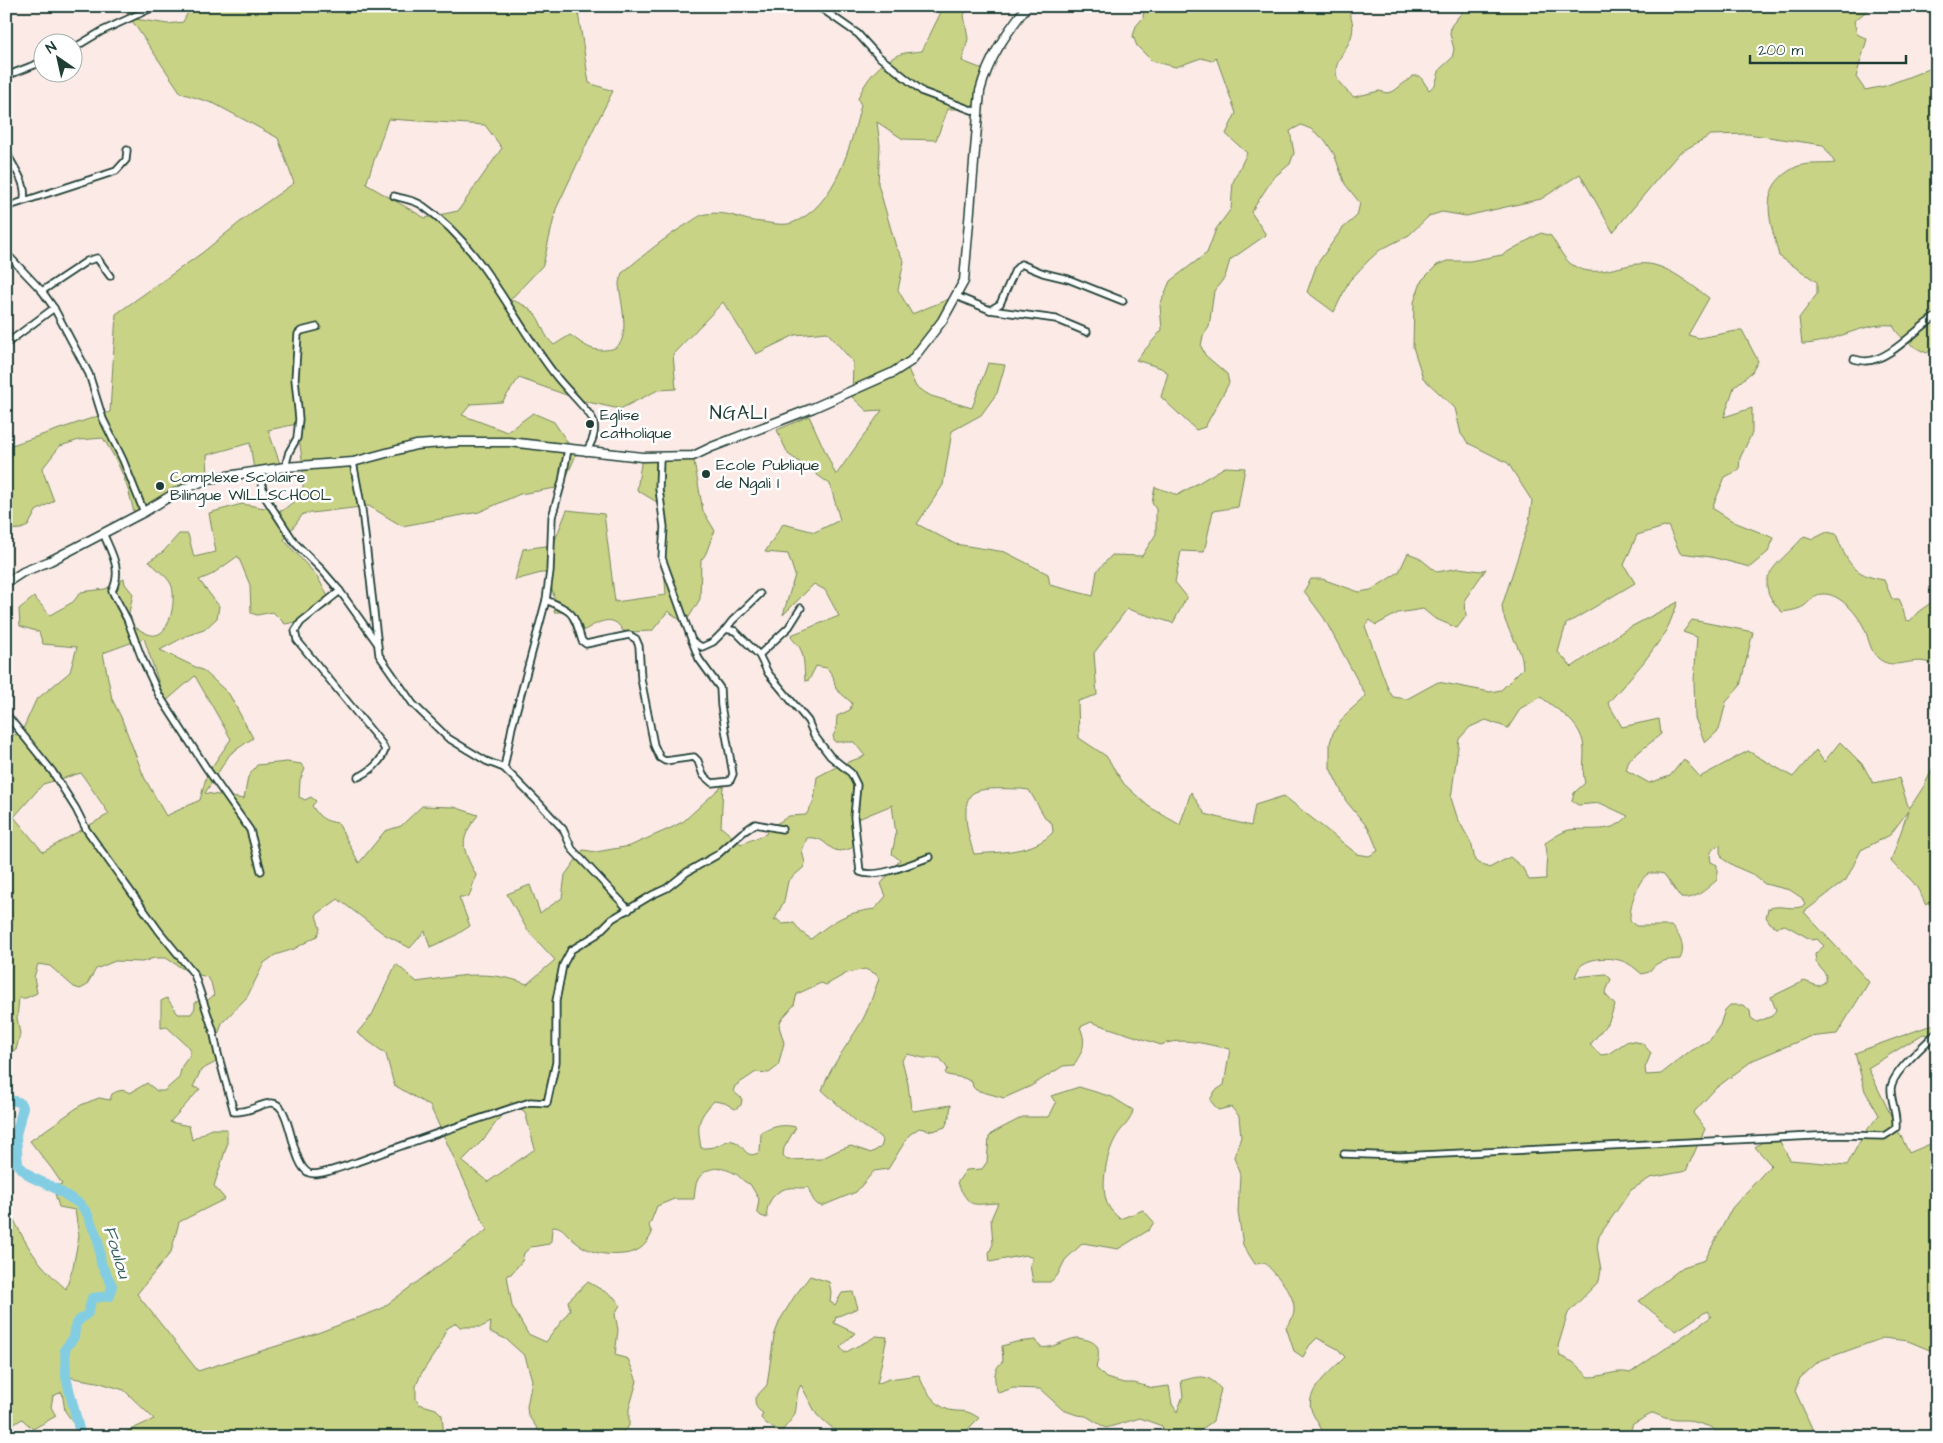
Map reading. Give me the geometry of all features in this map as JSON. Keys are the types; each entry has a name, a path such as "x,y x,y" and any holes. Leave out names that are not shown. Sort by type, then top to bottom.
{"street":[{"path":"82,42 156,6"},
{"path":"818,6 858,34 876,55 923,92 977,112"},
{"path":"6,583 23,572 50,561 144,512 177,492 208,479 285,467 353,462 416,445 457,442 509,442 642,457 693,456 813,408 892,373 911,361 942,321 964,281 977,112 985,70 1006,34 1027,6"},
{"path":"6,76 32,66"},
{"path":"6,207 116,171 126,160 127,150"},
{"path":"6,152 11,163 19,173 26,190 24,200"},
{"path":"6,174 11,171 11,163"},
{"path":"394,196 421,204 455,232 488,276 546,363 593,420 594,438 586,452"},
{"path":"6,253 42,291 54,308 89,374 103,419 124,460 144,512"},
{"path":"42,291 86,261 97,258 110,276"},
{"path":"990,310 1000,304 1015,270 1021,264 1043,273 1068,279 1123,301"},
{"path":"956,296 990,310 1056,319 1087,332"},
{"path":"6,344 54,308"},
{"path":"1854,359 1867,361 1889,354 1925,323 1937,316"},
{"path":"285,467 289,452 297,438 299,419 294,379 298,334 301,331 317,327"},
{"path":"504,768 519,699 546,600 550,571 552,517 562,482 568,449"},
{"path":"546,600 566,608 574,616 582,641 586,644 629,635 636,639 639,646 641,679 654,746 660,758 665,761 694,757 698,761 702,775 712,783 730,781 733,774 721,706 720,688 699,659 662,558 664,527 659,489 660,457"},
{"path":"353,462 362,510 379,655 413,704 448,738 486,761 504,768 563,829 572,849 629,910"},
{"path":"259,472 266,498 295,543 340,591 377,644"},
{"path":"103,533 116,564 117,581 112,591 127,619 141,656 159,694 250,830 261,871"},
{"path":"340,591 301,622 295,631 298,640 385,750 383,758 366,774 358,777"},
{"path":"692,641 702,647 713,642 760,594"},
{"path":"759,655 789,626 801,608"},
{"path":"726,629 735,631 759,655 768,673 808,720 814,735 830,756 851,773 857,785 854,817 860,872 866,874 904,867 930,857"},
{"path":"6,714 52,771 86,828 159,931 194,974 213,1030 234,1112 245,1112 271,1103 278,1105 284,1110 292,1143 304,1169 310,1174 317,1174 347,1165 530,1102 547,1103 556,1062 556,1001 563,965 571,950 596,935 612,919 666,888 687,872 717,855 755,824 782,829"},
{"path":"1344,1154 1400,1156 1836,1135 1884,1136 1896,1128 1897,1115 1891,1088 1896,1075 1937,1032"}],"green space":[{"path":"122,6 156,6 135,19 168,24 183,22 191,6 577,6 589,83 613,91 556,209 543,265 510,300 532,311 554,345 570,335 590,348 605,350 612,349 618,345 624,330 619,284 622,273 663,240 704,215 721,213 755,221 788,224 807,215 831,189 839,173 852,138 861,105 858,99 869,78 880,66 894,57 903,53 922,51 944,6 969,6 964,15 968,39 962,61 985,70 977,112 948,109 936,140 903,139 877,122 880,145 878,184 896,247 904,261 898,290 912,314 956,296 942,321 896,372 908,369 916,387 931,396 972,408 988,363 1005,365 997,393 981,415 952,431 943,485 917,524 955,544 1005,552 1048,574 1050,585 1093,596 1097,571 1112,555 1142,556 1156,534 1156,509 1152,503 1155,487 1178,495 1225,467 1245,468 1238,507 1213,511 1204,552 1181,551 1175,582 1187,597 1173,623 1127,609 1094,653 1097,695 1078,701 1079,738 1106,756 1124,784 1148,806 1180,825 1191,792 1205,814 1251,826 1255,805 1284,796 1357,854 1369,856 1378,851 1369,829 1346,801 1330,768 1330,743 1333,733 1345,715 1366,696 1324,618 1304,591 1311,579 1322,579 1359,592 1371,590 1399,572 1408,553 1418,557 1437,572 1459,568 1481,571 1486,569 1465,599 1466,616 1457,628 1434,618 1423,609 1398,613 1376,625 1370,620 1365,626 1389,691 1393,697 1407,699 1438,682 1490,692 1501,690 1523,668 1520,652 1506,622 1502,606 1529,522 1532,501 1508,463 1468,443 1461,434 1455,408 1423,378 1413,347 1414,302 1422,280 1437,265 1447,261 1470,261 1502,255 1541,233 1551,236 1568,261 1580,269 1600,271 1629,265 1649,264 1665,269 1689,283 1709,298 1688,335 1699,338 1742,330 1758,361 1752,372 1734,387 1724,417 1752,408 1752,433 1740,458 1739,470 1725,477 1712,508 1734,522 1774,538 1768,552 1750,567 1711,557 1680,553 1668,526 1637,535 1624,565 1635,583 1566,624 1558,652 1572,667 1625,630 1678,602 1666,632 1643,663 1608,703 1622,727 1659,719 1661,734 1629,760 1626,770 1649,783 1670,776 1684,759 1700,777 1748,751 1793,777 1816,750 1824,762 1840,742 1863,765 1873,783 1899,778 1909,809 1924,786 1937,760 1937,900 1926,905 1914,883 1891,861 1908,811 1890,835 1861,850 1846,880 1804,912 1869,982 1837,1034 1809,1037 1753,1060 1716,1088 1693,1113 1705,1129 1686,1171 1650,1178 1631,1190 1599,1236 1597,1247 1601,1270 1599,1281 1568,1313 1558,1346 1560,1356 1573,1362 1589,1377 1620,1372 1630,1373 1711,1317 1707,1311 1676,1331 1639,1301 1683,1267 1705,1260 1732,1208 1771,1165 1755,1147 1775,1133 1790,1160 1847,1165 1864,1134 1879,1115 1865,1091 1855,1053 1937,1023 1937,1036 1923,1034 1868,1068 1909,1153 1937,1141 1937,1353 1908,1341 1883,1338 1819,1361 1800,1378 1795,1391 1816,1437 1722,1437 1711,1427 1688,1420 1665,1418 1653,1413 1633,1424 1628,1437 1326,1437 1312,1412 1310,1404 1315,1389 1320,1382 1345,1357 1338,1349 1317,1338 1309,1346 1303,1357 1294,1351 1286,1327 1292,1319 1293,1301 1278,1277 1265,1263 1255,1264 1243,1245 1238,1212 1240,1175 1234,1157 1241,1137 1239,1116 1231,1107 1218,1110 1210,1100 1215,1091 1224,1085 1230,1049 1186,1041 1169,1042 1161,1045 1091,1022 1080,1027 1084,1043 1074,1065 1063,1066 1031,1086 1004,1098 976,1090 972,1082 964,1078 947,1075 945,1072 948,1069 940,1058 924,1058 907,1054 902,1060 908,1084 911,1109 914,1111 951,1105 945,1127 933,1131 919,1128 909,1135 888,1169 874,1171 856,1192 822,1206 816,1204 808,1187 788,1188 775,1195 769,1203 767,1218 761,1216 757,1212 759,1199 750,1184 736,1174 724,1169 714,1168 698,1179 694,1199 674,1199 657,1206 649,1226 652,1233 650,1238 641,1248 633,1252 616,1254 595,1252 576,1242 560,1228 555,1226 552,1228 549,1244 531,1247 524,1253 522,1261 511,1274 507,1275 512,1306 528,1334 546,1342 570,1310 568,1301 588,1282 614,1297 620,1305 615,1314 618,1330 615,1355 628,1359 637,1381 629,1409 629,1426 618,1437 543,1437 528,1415 527,1407 532,1380 525,1356 506,1339 490,1332 491,1322 481,1327 460,1327 456,1323 446,1329 439,1347 421,1374 416,1386 416,1399 419,1404 436,1409 442,1415 444,1437 115,1437 154,1419 124,1390 97,1382 67,1377 80,1432 65,1411 62,1392 53,1396 51,1407 56,1416 33,1429 22,1419 8,1428 6,1423 6,1220 14,1220 36,1258 66,1289 73,1267 79,1236 75,1210 59,1207 53,1187 62,1184 30,1141 81,1105 99,1098 110,1100 112,1094 123,1091 130,1093 147,1083 157,1091 164,1091 179,1078 182,1066 190,1055 190,1048 167,1027 161,1028 161,1001 167,998 178,1014 191,1014 195,1008 195,1002 208,1000 214,995 211,982 207,977 188,972 166,958 154,958 142,962 115,961 96,969 86,986 80,989 74,987 50,966 38,964 34,977 37,993 26,998 19,998 17,1018 20,1034 16,1050 6,1051 6,739 22,731 36,700 70,672 77,647 43,644 39,632 20,626 19,609 34,597 50,615 73,602 81,592 105,589 124,579 125,584 133,594 127,622 148,634 158,634 168,624 171,616 173,590 167,578 149,561 163,552 179,534 188,534 194,557 216,552 209,513 242,504 282,511 303,494 303,466 297,424 268,430 283,472 272,474 259,472 255,477 250,443 207,455 208,479 141,514 134,513 122,474 103,438 79,440 60,446 42,469 54,501 36,511 28,526 21,529 6,530 6,447 110,412 116,314 202,253 250,214 294,183 278,138 215,104 181,93","holes":["388,119 485,125 502,148 458,211 425,218 366,184","723,302 756,354 795,335 827,332 853,362 852,397 867,411 882,410 836,475 809,416 777,430 788,454 830,484 840,520 815,532 783,524 765,552 788,554 795,575 783,615 814,584 825,590 839,616 791,635 802,652 805,681 809,680 816,666 827,668 833,676 836,689 852,703 850,710 837,716 836,730 833,736 835,742 854,742 865,756 840,765 817,777 814,801 806,815 789,816 768,829 766,834 741,844 721,827 723,785 684,821 671,828 630,846 596,852 583,850 565,875 562,898 540,913 530,885 507,894 528,931 555,960 527,984 512,979 485,975 459,976 417,982 396,964 372,1015 357,1033 386,1054 394,1085 430,1106 487,1230 381,1309 315,1334 198,1371 137,1294 171,1252 179,1222 225,1199 214,1186 227,1145 227,1129 211,1129 192,1140 189,1126 170,1122 200,1089 193,1087 201,1070 218,1061 221,1049 218,1036 222,1023 247,997 264,963 275,955 294,949 317,936 320,929 316,915 338,899 384,934 410,948 425,931 430,947 453,937 470,926 459,897 469,897 476,875 464,845 467,832 478,815 454,807 422,806 401,826 385,831 359,863 338,823 326,820 320,816 312,806 316,801 311,797 305,800 299,797 300,780 305,769 301,764 287,762 257,765 248,777 244,799 205,793 230,754 253,738 229,694 204,671 160,650 186,636 204,630 217,618 219,606 199,580 211,575 238,556 250,585 251,613 257,615 273,612 285,624 307,620 332,604 317,576 284,540 303,514 369,506 402,526 479,512 520,494 562,487 576,455 554,422 533,413 507,432 462,415 471,404 502,402 519,378 583,401 620,409 658,390 676,389 673,354","144,638 165,702 195,676 231,739 207,774 200,800 166,816 144,777 112,699 103,653","1541,697 1570,720 1580,733 1583,742 1585,783 1574,793 1572,801 1578,805 1600,803 1628,816 1615,826 1601,829 1569,830 1545,843 1547,851 1546,879 1529,880 1522,867 1510,857 1489,868 1475,861 1472,845 1457,817 1451,798 1459,739 1470,727 1486,720 1508,728 1521,708","81,773 109,814 43,852 14,817 43,784","991,789 1029,790 1046,819 1052,823 1053,832 1037,844 1027,848 974,854 966,820 967,803 970,796 975,792","892,805 896,834 892,854 900,860 881,884 886,896 875,909 840,918 811,939 801,932 794,923 782,924 777,919 774,921 784,901 788,881 804,867 802,851 807,838 821,840 838,851 854,847 851,822","1720,845 1723,859 1752,874 1765,884 1790,890 1802,898 1805,905 1796,908 1773,907 1768,909 1766,917 1776,927 1785,925 1812,940 1817,939 1824,946 1815,954 1816,962 1826,975 1825,982 1818,986 1804,981 1771,997 1776,1010 1772,1016 1757,1022 1751,1018 1750,1011 1744,1005 1730,1005 1725,1010 1720,1025 1710,1040 1690,1051 1661,1074 1646,1075 1645,1068 1651,1053 1642,1043 1628,1041 1608,1054 1601,1055 1590,1045 1609,1021 1615,1005 1605,994 1611,979 1606,974 1575,977 1578,969 1588,961 1606,958 1619,960 1629,964 1642,974 1649,972 1662,961 1680,959 1682,955 1681,941 1671,926 1636,926 1630,921 1634,895 1644,877 1654,873 1664,874 1681,898 1691,897 1700,893 1717,880 1717,865 1711,862 1710,859 1711,852","865,969 876,974 879,979 862,1021 834,1065 822,1090 857,1122 879,1136 883,1141 881,1147 871,1153 851,1146 821,1159 787,1160 783,1155 784,1148 796,1127 782,1126 774,1127 761,1133 760,1152 755,1154 751,1155 733,1141 701,1148 699,1133 701,1117 714,1101 725,1103 735,1109 741,1105 742,1099 733,1091 735,1086 756,1072 769,1073 778,1066 784,1043 779,1026 781,1020 794,1005 797,994 821,983 826,985 847,973","511,1102 525,1112 535,1149 488,1182 462,1161 484,1139"]},
{"path":"1144,6 1345,6 1352,21 1352,33 1338,63 1336,73 1341,84 1354,97 1379,91 1387,93 1394,91 1413,76 1420,76 1429,90 1435,85 1440,69 1452,58 1454,49 1450,34 1451,26 1467,6 1719,6 1721,10 1725,6 1873,6 1854,21 1857,34 1867,39 1856,77 1865,90 1885,86 1937,66 1937,340 1932,349 1927,353 1907,342 1898,334 1893,325 1881,325 1858,330 1825,341 1802,344 1799,318 1817,294 1817,282 1779,256 1770,218 1770,195 1783,175 1796,167 1835,163 1823,145 1748,134 1711,135 1679,153 1613,232 1580,174 1541,199 1466,216 1442,212 1429,216 1409,235 1380,250 1369,260 1349,281 1334,312 1307,292 1317,264 1342,229 1357,216 1360,203 1345,184 1334,154 1325,140 1311,129 1301,125 1290,131 1294,153 1290,164 1273,178 1251,212 1266,235 1230,260 1225,277 1214,291 1209,327 1203,336 1201,346 1205,355 1227,374 1229,383 1205,427 1196,430 1161,397 1168,373 1161,368 1136,360 1162,330 1160,305 1170,281 1207,253 1216,229 1231,209 1233,182 1247,153 1226,134 1236,113 1216,57 1212,61 1201,58 1176,67 1152,61 1137,46 1133,36 1136,26 1143,18"},
{"path":"693,456 703,511 715,531 701,560 700,599 689,617 680,620 668,611 652,631 623,631 614,622 604,621 583,631 577,628 567,612 554,612 556,605 548,573 515,580 523,549 553,545 567,510 604,514 615,602 666,595 660,504 637,490 642,457"},
{"path":"1827,532 1836,534 1852,566 1865,575 1884,580 1892,599 1899,599 1906,620 1910,621 1918,612 1932,602 1937,603 1937,667 1929,662 1920,661 1895,664 1883,662 1875,655 1865,630 1854,612 1836,597 1820,594 1814,596 1802,607 1782,612 1772,600 1767,589 1771,571 1804,536 1813,539"},
{"path":"1692,620 1753,632 1740,686 1726,702 1719,730 1705,743 1695,718 1694,681 1697,637 1683,632"},
{"path":"1079,1087 1112,1097 1133,1110 1132,1115 1115,1139 1109,1154 1104,1192 1109,1207 1120,1219 1143,1210 1154,1222 1149,1230 1118,1249 1083,1243 1065,1260 1057,1276 1050,1282 1033,1282 1030,1265 1033,1258 1025,1255 990,1262 989,1253 993,1244 991,1219 998,1203 973,1204 966,1198 957,1183 966,1170 982,1169 987,1162 989,1137 994,1132 1023,1117 1049,1117 1056,1103 1051,1096"},
{"path":"810,1276 829,1282 830,1302 835,1305 842,1293 853,1292 858,1308 836,1317 834,1323 855,1333 840,1347 845,1353 876,1336 887,1337 877,1384 889,1379 919,1375 927,1391 939,1405 949,1410 967,1412 979,1418 967,1430 954,1437 843,1437 817,1415 801,1385 798,1391 795,1413 783,1430 774,1428 766,1423 761,1418 763,1413 756,1407 755,1398 767,1385 774,1336 780,1320"},
{"path":"1077,1338 1090,1341 1097,1347 1096,1368 1106,1378 1153,1388 1169,1386 1172,1404 1177,1412 1183,1396 1181,1381 1198,1377 1212,1380 1221,1389 1213,1421 1191,1437 1166,1437 1162,1426 1140,1418 1106,1428 1086,1416 1063,1410 1040,1389 1013,1388 998,1393 995,1376 999,1364 1003,1361 1002,1346 1016,1342 1036,1340 1040,1347 1044,1348"}],"waterway":[{"name":"Foulou","path":"6,1099 19,1102 23,1107 16,1135 18,1165 31,1177 53,1187 80,1204 87,1213 98,1240 101,1264 112,1285 110,1296 92,1298 88,1313 76,1323 74,1337 65,1349 66,1377 81,1437"}],"railway":[{"path":"6,1423 10,1437"}],"place":[{"name":"Eglise catholique","path":"590,424"},
{"name":"Ecole Publique de Ngali I","path":"706,474"},
{"name":"Complexe Scolaire Bilingue WILLSCHOOL","path":"160,486"}],"district":[{"name":"NGALI","path":"739,413"}]}
